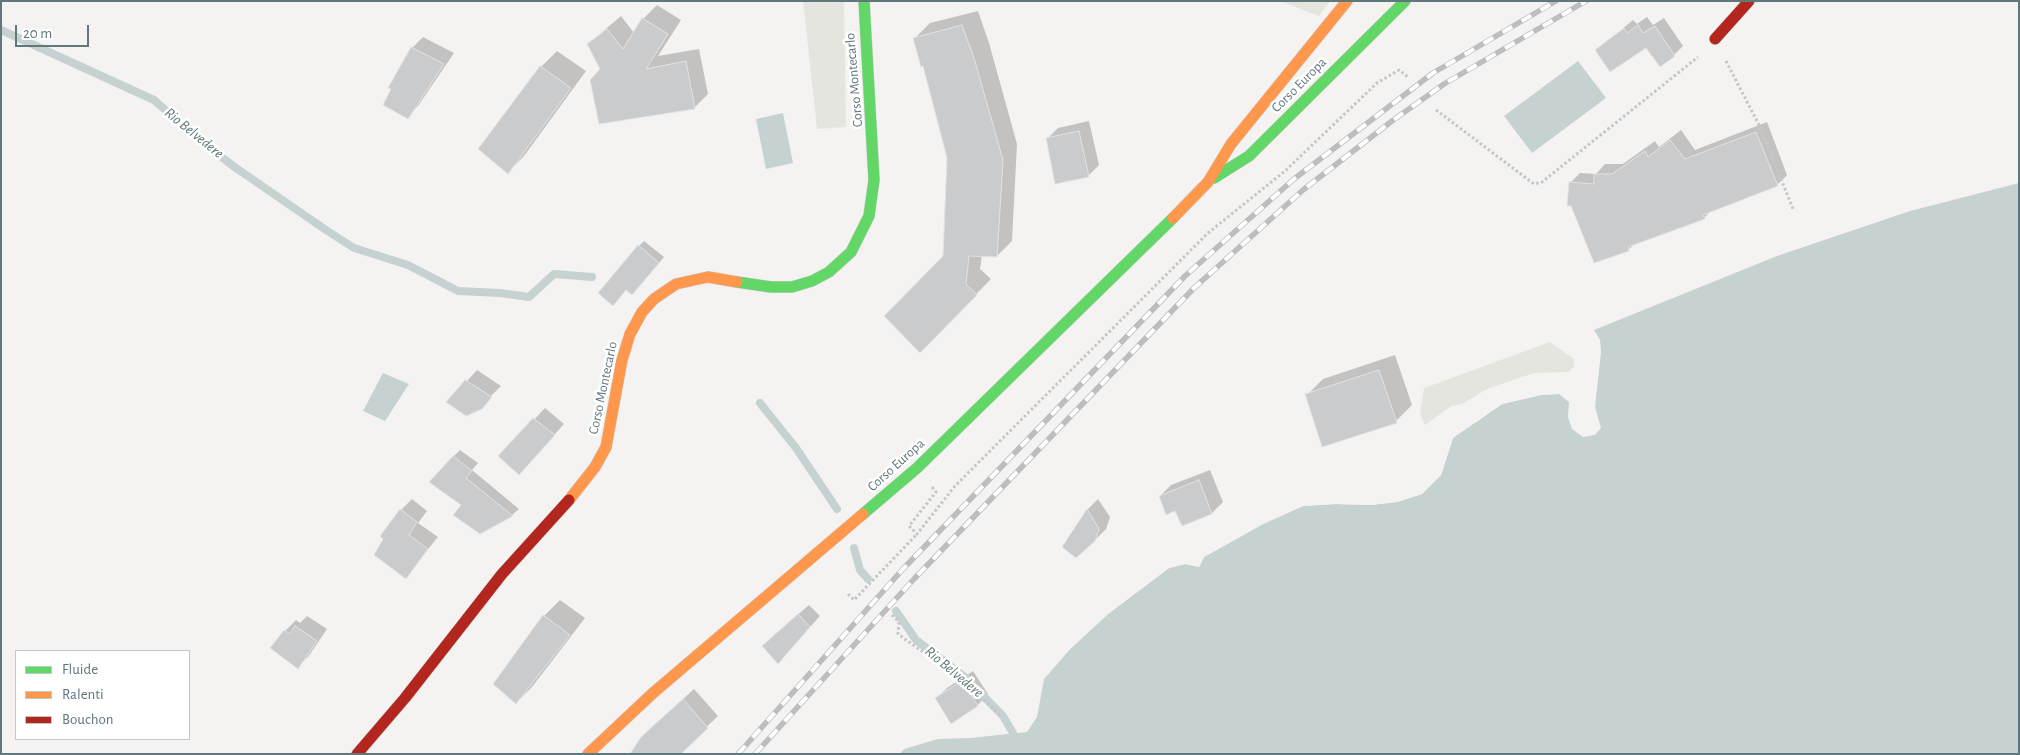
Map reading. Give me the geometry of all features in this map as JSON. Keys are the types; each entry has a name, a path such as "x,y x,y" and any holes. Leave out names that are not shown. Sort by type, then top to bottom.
{"main road":[{"name":"Corso Montecarlo","path":"356,754 405,698 502,574 579,488 595,467 606,446 611,429 619,374 630,334 642,312 654,299 676,284 708,277 771,287 803,284 821,277 840,264 858,240 869,216 874,194 875,168 864,1"},
{"name":"Corso Europa","path":"1208,182 1231,144 1346,1"},
{"name":"Corso Europa","path":"588,754 660,687 917,468 1208,182 1249,156 1405,1"},
{"path":"1715,40 1749,1"}],"path":[{"path":"1436,110 1534,184 1542,182 1705,51 1715,40 1760,127 1793,209"},
{"path":"848,594 854,600 917,534 955,486 1208,233 1285,172 1377,83 1399,70 1408,77"},
{"path":"917,534 909,526 936,492"},
{"path":"892,615 899,622 898,634 962,680 1001,716"}],"shaded area":[{"path":"803,1 844,1 846,127 817,129"},
{"path":"1280,1 1330,1 1319,16"},
{"path":"1578,61 1606,98 1532,153 1504,116"},
{"path":"783,113 793,163 766,169 756,119"},
{"path":"2019,183 2019,754 900,754 904,749 938,739 970,738 1027,732 1037,717 1044,679 1069,650 1108,614 1169,568 1185,564 1199,567 1204,557 1263,524 1303,506 1335,504 1371,505 1397,502 1422,494 1441,475 1453,438 1502,404 1541,395 1560,394 1569,402 1568,417 1572,429 1583,437 1595,435 1601,428 1595,407 1601,352 1600,340 1594,330 1777,256 1910,211"},
{"path":"1550,342 1574,359 1574,367 1568,372 1534,373 1487,389 1462,404 1451,406 1425,425 1420,414 1424,388"},
{"path":"383,373 409,384 385,421 363,411"}],"pier":[{"path":"1560,392 1570,399 1569,402 1559,394 1541,395 1502,404 1475,423 1474,421 1501,402 1541,393"},
{"path":"1450,438 1453,438 1441,475 1422,494 1397,502 1371,505 1336,504 1303,506 1263,524 1204,557 1199,567 1185,564 1169,568 1108,614 1069,650 1044,679 1044,675 1067,649 1106,612 1168,566 1184,561 1197,564 1202,555 1262,521 1303,504 1336,501 1371,503 1397,500 1421,492 1439,473"}],"building":[{"path":"642,18 668,34 646,69 686,61 695,109 599,124 590,80 600,69 587,44 607,29 623,49"},
{"path":"962,25 974,58 1003,160 997,257 969,256 966,284 977,295 920,353 884,316 943,256 947,158 923,66 921,67 913,38"},
{"path":"1638,25 1643,33 1655,26 1675,56 1660,67 1646,48 1610,72 1595,50 1624,28 1627,33"},
{"path":"411,47 444,64 408,119 383,105 391,89 388,88"},
{"path":"540,66 571,88 508,174 478,149"},
{"path":"1079,131 1089,177 1055,184 1046,138"},
{"path":"1756,132 1778,186 1703,215 1705,219 1628,247 1629,251 1594,263 1571,206 1567,206 1569,182 1594,184 1594,174 1612,174 1645,151 1648,157 1670,140 1685,159"},
{"path":"638,245 659,263 632,295 626,290 613,306 598,293"},
{"path":"1379,370 1397,423 1322,447 1305,394"},
{"path":"465,380 492,397 482,409 466,416 446,402"},
{"path":"533,418 555,435 519,475 498,456"},
{"path":"453,456 472,471 466,478 513,516 480,534 453,515 461,505 429,482"},
{"path":"1199,480 1212,514 1182,526 1175,511 1166,515 1159,496"},
{"path":"400,509 417,522 409,535 428,549 406,579 374,555 383,539 380,536"},
{"path":"1087,509 1099,529 1095,541 1076,558 1062,547"},
{"path":"798,614 810,627 778,664 762,646"},
{"path":"543,615 570,635 516,704 493,684"},
{"path":"295,626 317,641 298,669 270,648 284,630 290,634"},
{"path":"962,681 978,706 951,724 935,698"},
{"path":"683,699 708,728 681,754 630,754 641,737"}],"waterway":[{"name":"Rio Belvedere","path":"1,30 154,100 203,143 236,168 354,248 408,265 458,291 500,293 529,297 554,274 592,277"},
{"name":"Rio Belvedere","path":"760,403 796,448 837,509"},
{"name":"Rio Belvedere","path":"854,548 860,570 868,579"},
{"name":"Rio Belvedere","path":"896,611 916,640 966,678 1003,716 1013,733"}],"railway":[{"path":"738,754 903,569 1185,276 1294,179 1433,73 1556,1"},
{"path":"755,754 914,579 1194,288 1303,190 1392,121 1444,84 1586,1"}],"traffic: fast":[{"path":"737,282 771,287 792,287 812,281 829,272 851,252 869,216 874,180 864,1"},
{"path":"1214,178 1249,156 1405,1"},
{"path":"863,514 917,468 1173,218"}],"traffic: slow":[{"path":"1173,218 1208,182 1231,144 1347,1"},
{"path":"569,500 595,467 606,447 622,360 630,334 642,312 654,299 676,284 708,277 737,282"},
{"path":"588,754 653,693 863,514"}],"traffic: jam":[{"path":"1715,39 1749,1"},
{"path":"357,754 405,698 502,574 569,500"}]}
